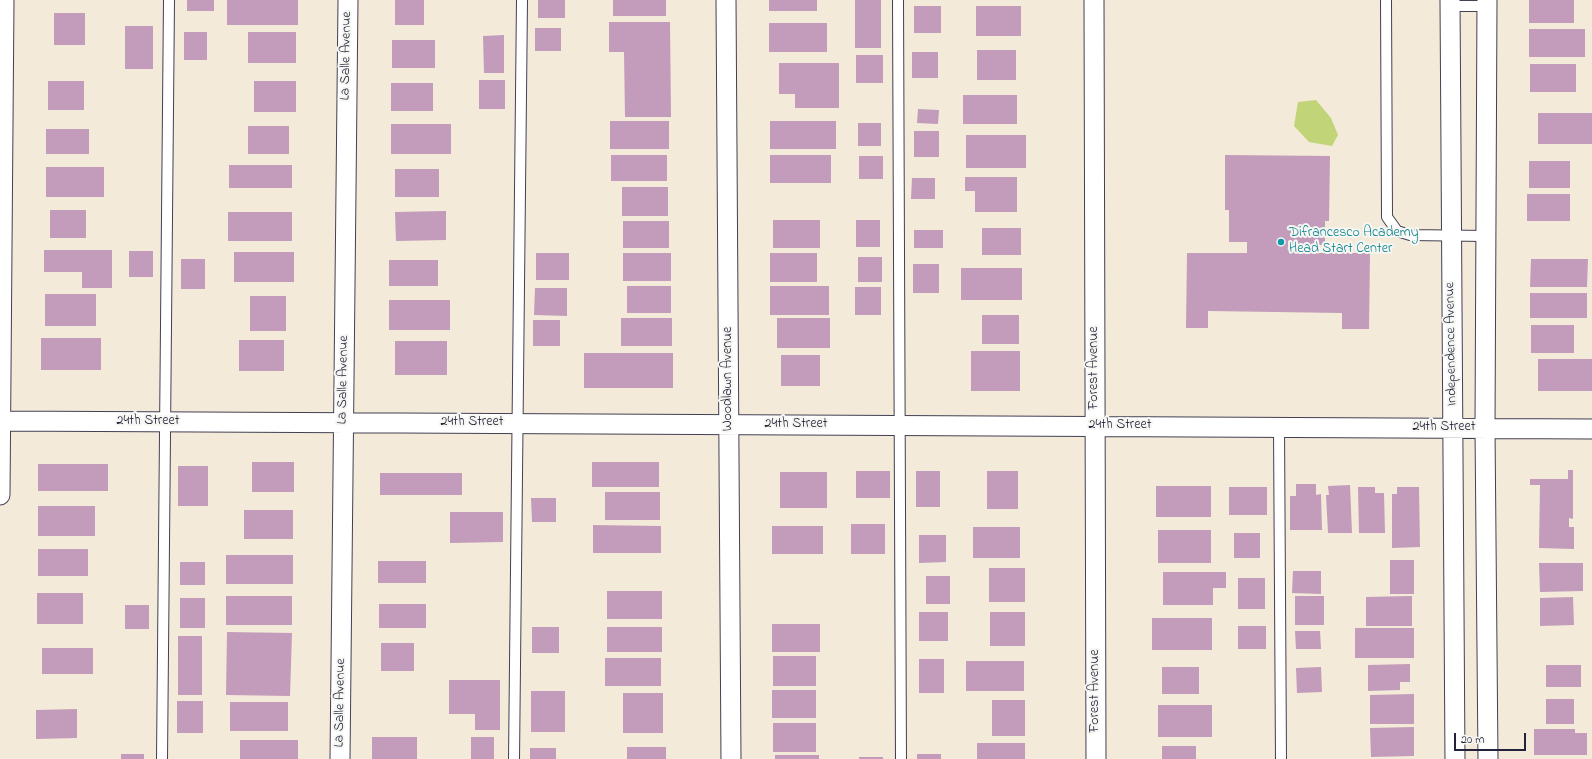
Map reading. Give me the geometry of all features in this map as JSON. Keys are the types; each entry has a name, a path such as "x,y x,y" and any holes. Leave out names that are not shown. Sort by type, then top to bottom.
{"street":[{"path":"0,495 4,0"},
{"name":"La Salle Avenue","path":"340,759 348,0"},
{"name":"Woodlawn Avenue","path":"726,0 731,759"},
{"name":"Forest Avenue","path":"1094,0 1096,759"},
{"name":"Independence Avenue","path":"1450,3 1450,236 1455,759"},
{"path":"1488,3 1485,428 1488,759"},
{"name":"24th Street","path":"0,421 1592,429"}],"lane":[{"path":"162,759 169,0"},
{"path":"514,759 522,0"},
{"path":"898,0 902,759"},
{"path":"1386,0 1387,217 1397,231 1410,235 1486,236"},
{"path":"1450,3 1488,3"},
{"path":"1279,427 1281,759"}],"green space":[{"path":"1316,100 1331,118 1338,135 1332,146 1309,142 1294,126 1298,102"}],"building":[{"path":"187,0 214,0 214,11 187,11"},
{"path":"227,0 298,0 298,25 227,25"},
{"path":"395,0 424,0 424,25 395,25"},
{"path":"538,0 565,0 565,18 538,18"},
{"path":"613,0 666,0 666,16 613,16"},
{"path":"769,0 817,0 817,11 769,11"},
{"path":"855,0 881,0 881,48 855,48"},
{"path":"1529,0 1574,0 1574,23 1529,23"},
{"path":"914,6 941,6 941,33 914,33"},
{"path":"976,6 1021,6 1021,36 976,36"},
{"path":"54,13 85,13 85,45 54,45"},
{"path":"609,22 670,22 671,117 625,117 624,52 609,52"},
{"path":"769,23 827,23 827,52 769,52"},
{"path":"125,26 153,26 153,69 125,69"},
{"path":"535,28 561,28 561,51 535,51"},
{"path":"1529,29 1585,29 1585,57 1529,57"},
{"path":"184,32 207,32 207,60 184,60"},
{"path":"248,32 296,32 296,63 248,63"},
{"path":"504,35 504,73 484,73 483,36"},
{"path":"392,40 435,40 435,68 392,68"},
{"path":"977,50 1016,50 1016,80 977,80"},
{"path":"912,52 938,52 938,78 912,78"},
{"path":"856,55 883,55 883,83 856,83"},
{"path":"779,63 839,63 839,108 795,108 795,94 779,94"},
{"path":"1530,64 1576,64 1576,92 1530,92"},
{"path":"479,80 505,80 505,109 479,109"},
{"path":"48,81 84,81 84,110 48,110"},
{"path":"254,81 296,81 296,112 254,112"},
{"path":"391,83 433,83 433,111 391,111"},
{"path":"963,95 1017,95 1017,124 963,124"},
{"path":"918,109 939,110 938,124 917,123"},
{"path":"1538,113 1592,113 1592,144 1538,144"},
{"path":"610,121 669,121 669,149 610,149"},
{"path":"770,121 836,121 836,149 770,149"},
{"path":"858,123 881,123 881,146 858,146"},
{"path":"391,124 451,124 451,154 391,154"},
{"path":"248,126 289,126 289,154 248,154"},
{"path":"46,129 89,129 89,154 46,154"},
{"path":"914,131 939,131 939,157 914,157"},
{"path":"966,135 1026,135 1026,168 966,168"},
{"path":"611,155 667,155 667,181 611,181"},
{"path":"770,155 831,155 831,183 770,183"},
{"name":"Difrancesco Academy Head Start Center","path":"1225,155 1330,156 1329,221 1325,221 1325,245 1313,245 1313,253 1370,253 1369,329 1342,329 1342,313 1208,311 1208,328 1186,328 1187,253 1247,253 1247,242 1229,242 1229,210 1225,210"},
{"path":"859,156 883,156 883,179 859,179"},
{"path":"1529,161 1570,161 1570,188 1529,188"},
{"path":"229,165 292,165 292,188 229,188"},
{"path":"46,167 104,167 104,197 46,197"},
{"path":"395,169 439,169 439,197 395,197"},
{"path":"965,177 1017,177 1017,212 975,212 975,191 965,191"},
{"path":"912,178 935,178 935,199 911,199"},
{"path":"622,187 668,187 668,216 622,216"},
{"path":"1527,194 1570,194 1570,221 1527,221"},
{"path":"50,210 86,210 86,238 50,238"},
{"path":"446,211 446,240 396,241 395,212"},
{"path":"228,212 292,212 292,241 228,241"},
{"path":"773,220 820,220 820,248 773,248"},
{"path":"856,220 880,220 880,247 856,247"},
{"path":"623,221 669,221 669,248 623,248"},
{"path":"982,228 1021,228 1021,255 982,255"},
{"path":"914,230 943,230 943,248 914,248"},
{"path":"44,250 112,250 112,288 82,288 82,272 44,272"},
{"path":"129,251 153,251 153,277 129,277"},
{"path":"234,252 294,252 294,282 234,282"},
{"path":"536,253 569,253 569,280 536,280"},
{"path":"623,253 671,253 671,281 623,281"},
{"path":"770,253 817,253 817,282 770,282"},
{"path":"858,257 882,257 882,282 858,282"},
{"path":"181,259 205,259 205,289 181,289"},
{"path":"1531,259 1588,259 1587,287 1530,287"},
{"path":"389,260 438,260 438,286 389,286"},
{"path":"913,264 939,264 939,293 913,293"},
{"path":"961,268 1022,268 1022,300 961,300"},
{"path":"627,286 671,286 671,313 627,313"},
{"path":"770,286 829,286 829,315 770,315"},
{"path":"855,287 881,287 881,315 855,315"},
{"path":"535,288 567,288 567,316 534,315"},
{"path":"1530,293 1587,293 1587,318 1530,318"},
{"path":"45,294 96,294 96,326 45,326"},
{"path":"250,296 286,296 286,331 250,331"},
{"path":"389,300 450,300 450,330 389,330"},
{"path":"982,315 1019,315 1019,344 982,344"},
{"path":"621,318 672,318 672,346 621,346"},
{"path":"777,318 830,318 830,348 777,348"},
{"path":"533,320 560,320 560,346 533,346"},
{"path":"1531,325 1574,325 1574,353 1531,353"},
{"path":"41,338 101,338 101,370 41,370"},
{"path":"239,340 284,340 284,371 239,371"},
{"path":"395,341 447,341 447,375 395,375"},
{"path":"971,351 1020,351 1020,391 971,391"},
{"path":"584,353 673,353 673,388 584,388"},
{"path":"781,355 820,355 820,386 781,386"},
{"path":"1538,359 1592,359 1592,391 1538,391"},
{"path":"252,462 294,462 294,492 252,492"},
{"path":"592,462 659,462 659,487 592,487"},
{"path":"38,464 108,464 108,491 38,491"},
{"path":"178,466 208,466 208,506 178,506"},
{"path":"1568,470 1573,470 1573,519 1569,518 1569,527 1574,527 1574,549 1539,548 1540,485 1530,485 1530,479 1568,479"},
{"path":"856,471 890,471 890,498 856,498"},
{"path":"916,471 940,471 940,507 916,507"},
{"path":"987,471 1018,471 1018,509 987,509"},
{"path":"780,472 827,472 827,508 780,508"},
{"path":"380,473 462,473 462,495 380,495"},
{"path":"1296,484 1316,484 1316,495 1321,494 1322,530 1290,530 1290,496 1296,496"},
{"path":"1350,485 1352,533 1328,533 1326,495 1329,495 1328,486"},
{"path":"1156,486 1211,486 1211,517 1156,517"},
{"path":"1229,487 1267,487 1267,515 1229,515"},
{"path":"1358,487 1375,487 1375,493 1384,493 1385,533 1359,533"},
{"path":"1397,487 1419,487 1420,547 1392,548 1392,494 1397,494"},
{"path":"605,492 660,492 660,520 605,520"},
{"path":"531,498 556,498 556,522 532,522"},
{"path":"38,506 95,506 95,536 38,536"},
{"path":"244,510 293,510 293,539 244,539"},
{"path":"450,512 503,512 503,542 450,543"},
{"path":"851,524 885,524 885,554 851,554"},
{"path":"593,525 661,526 661,553 593,553"},
{"path":"772,526 823,526 823,554 772,554"},
{"path":"973,527 1020,527 1020,558 973,558"},
{"path":"1158,530 1211,530 1211,563 1158,563"},
{"path":"1234,533 1260,533 1260,558 1234,558"},
{"path":"919,535 946,535 946,562 919,563"},
{"path":"38,549 88,549 88,576 38,576"},
{"path":"226,555 293,555 293,584 226,584"},
{"path":"1390,560 1414,560 1414,594 1390,594"},
{"path":"378,561 426,561 426,583 378,583"},
{"path":"180,562 205,562 205,585 180,585"},
{"path":"1539,563 1583,563 1583,591 1540,592"},
{"path":"989,568 1025,568 1025,602 989,602"},
{"path":"1293,571 1321,571 1321,594 1292,593"},
{"path":"1163,572 1226,572 1226,588 1213,588 1213,605 1163,605"},
{"path":"926,576 950,576 950,604 926,604"},
{"path":"1238,578 1265,578 1265,609 1238,609"},
{"path":"607,591 662,591 662,619 607,619"},
{"path":"37,593 83,593 83,624 37,624"},
{"path":"226,596 292,596 292,625 226,625"},
{"path":"1295,596 1324,596 1324,625 1295,625"},
{"path":"1412,596 1412,626 1366,626 1366,597"},
{"path":"1573,597 1574,625 1540,626 1540,598"},
{"path":"180,598 205,598 205,628 180,628"},
{"path":"379,604 426,604 426,628 379,628"},
{"path":"125,605 149,605 149,629 125,629"},
{"path":"919,612 948,612 948,641 919,641"},
{"path":"990,612 1025,612 1025,646 990,646"},
{"path":"1152,618 1212,618 1212,650 1152,650"},
{"path":"772,624 820,624 820,652 772,652"},
{"path":"1238,626 1266,626 1266,649 1238,649"},
{"path":"532,627 559,627 559,653 532,653"},
{"path":"607,627 662,627 662,652 607,652"},
{"path":"1355,628 1414,628 1414,658 1355,658"},
{"path":"1295,631 1320,631 1321,649 1296,649"},
{"path":"227,632 292,633 290,696 226,695"},
{"path":"178,636 202,636 202,695 178,695"},
{"path":"381,643 414,643 414,671 381,671"},
{"path":"42,648 93,648 93,674 42,674"},
{"path":"773,656 816,656 816,686 773,686"},
{"path":"605,658 661,658 661,686 605,686"},
{"path":"919,659 944,659 944,693 919,693"},
{"path":"966,661 1024,661 1024,691 966,691"},
{"path":"1410,664 1410,682 1400,682 1400,690 1368,691 1368,665"},
{"path":"1546,665 1581,665 1581,687 1546,687"},
{"path":"1162,667 1199,667 1199,694 1162,694"},
{"path":"1321,667 1322,692 1297,693 1296,668"},
{"path":"449,680 500,680 500,730 475,730 475,714 449,714"},
{"path":"772,690 816,690 816,718 772,718"},
{"path":"531,691 565,691 565,732 531,732"},
{"path":"623,693 663,693 663,733 623,733"},
{"path":"1414,694 1414,724 1370,724 1370,695"},
{"path":"1546,699 1574,699 1574,724 1546,724"},
{"path":"992,700 1025,700 1025,736 992,736"},
{"path":"177,701 203,701 203,733 177,733"},
{"path":"230,702 288,702 288,731 230,731"},
{"path":"1158,705 1212,705 1212,737 1158,737"},
{"path":"77,709 77,738 36,739 36,710"},
{"path":"773,723 816,723 816,752 773,752"},
{"path":"1414,727 1414,756 1371,757 1370,728"},
{"path":"1534,729 1575,729 1575,733 1587,733 1587,755 1534,755"},
{"path":"372,737 417,737 417,759 372,759"},
{"path":"471,737 494,737 494,759 471,759"},
{"path":"240,740 298,740 298,759 240,759"},
{"path":"977,743 1025,743 1025,759 977,759"},
{"path":"1162,746 1196,746 1196,759 1162,759"},
{"path":"627,747 666,747 666,759 627,759"},
{"path":"530,748 556,748 556,759 530,759"},
{"path":"121,754 144,754 144,759 121,759"},
{"path":"917,754 941,754 941,759 917,759"},
{"path":"775,755 819,755 819,759 775,759"},
{"path":"859,757 883,757 883,759 859,759"}],"place":[{"name":"Difrancesco Academy Head Start Center","path":"1281,242"}]}
